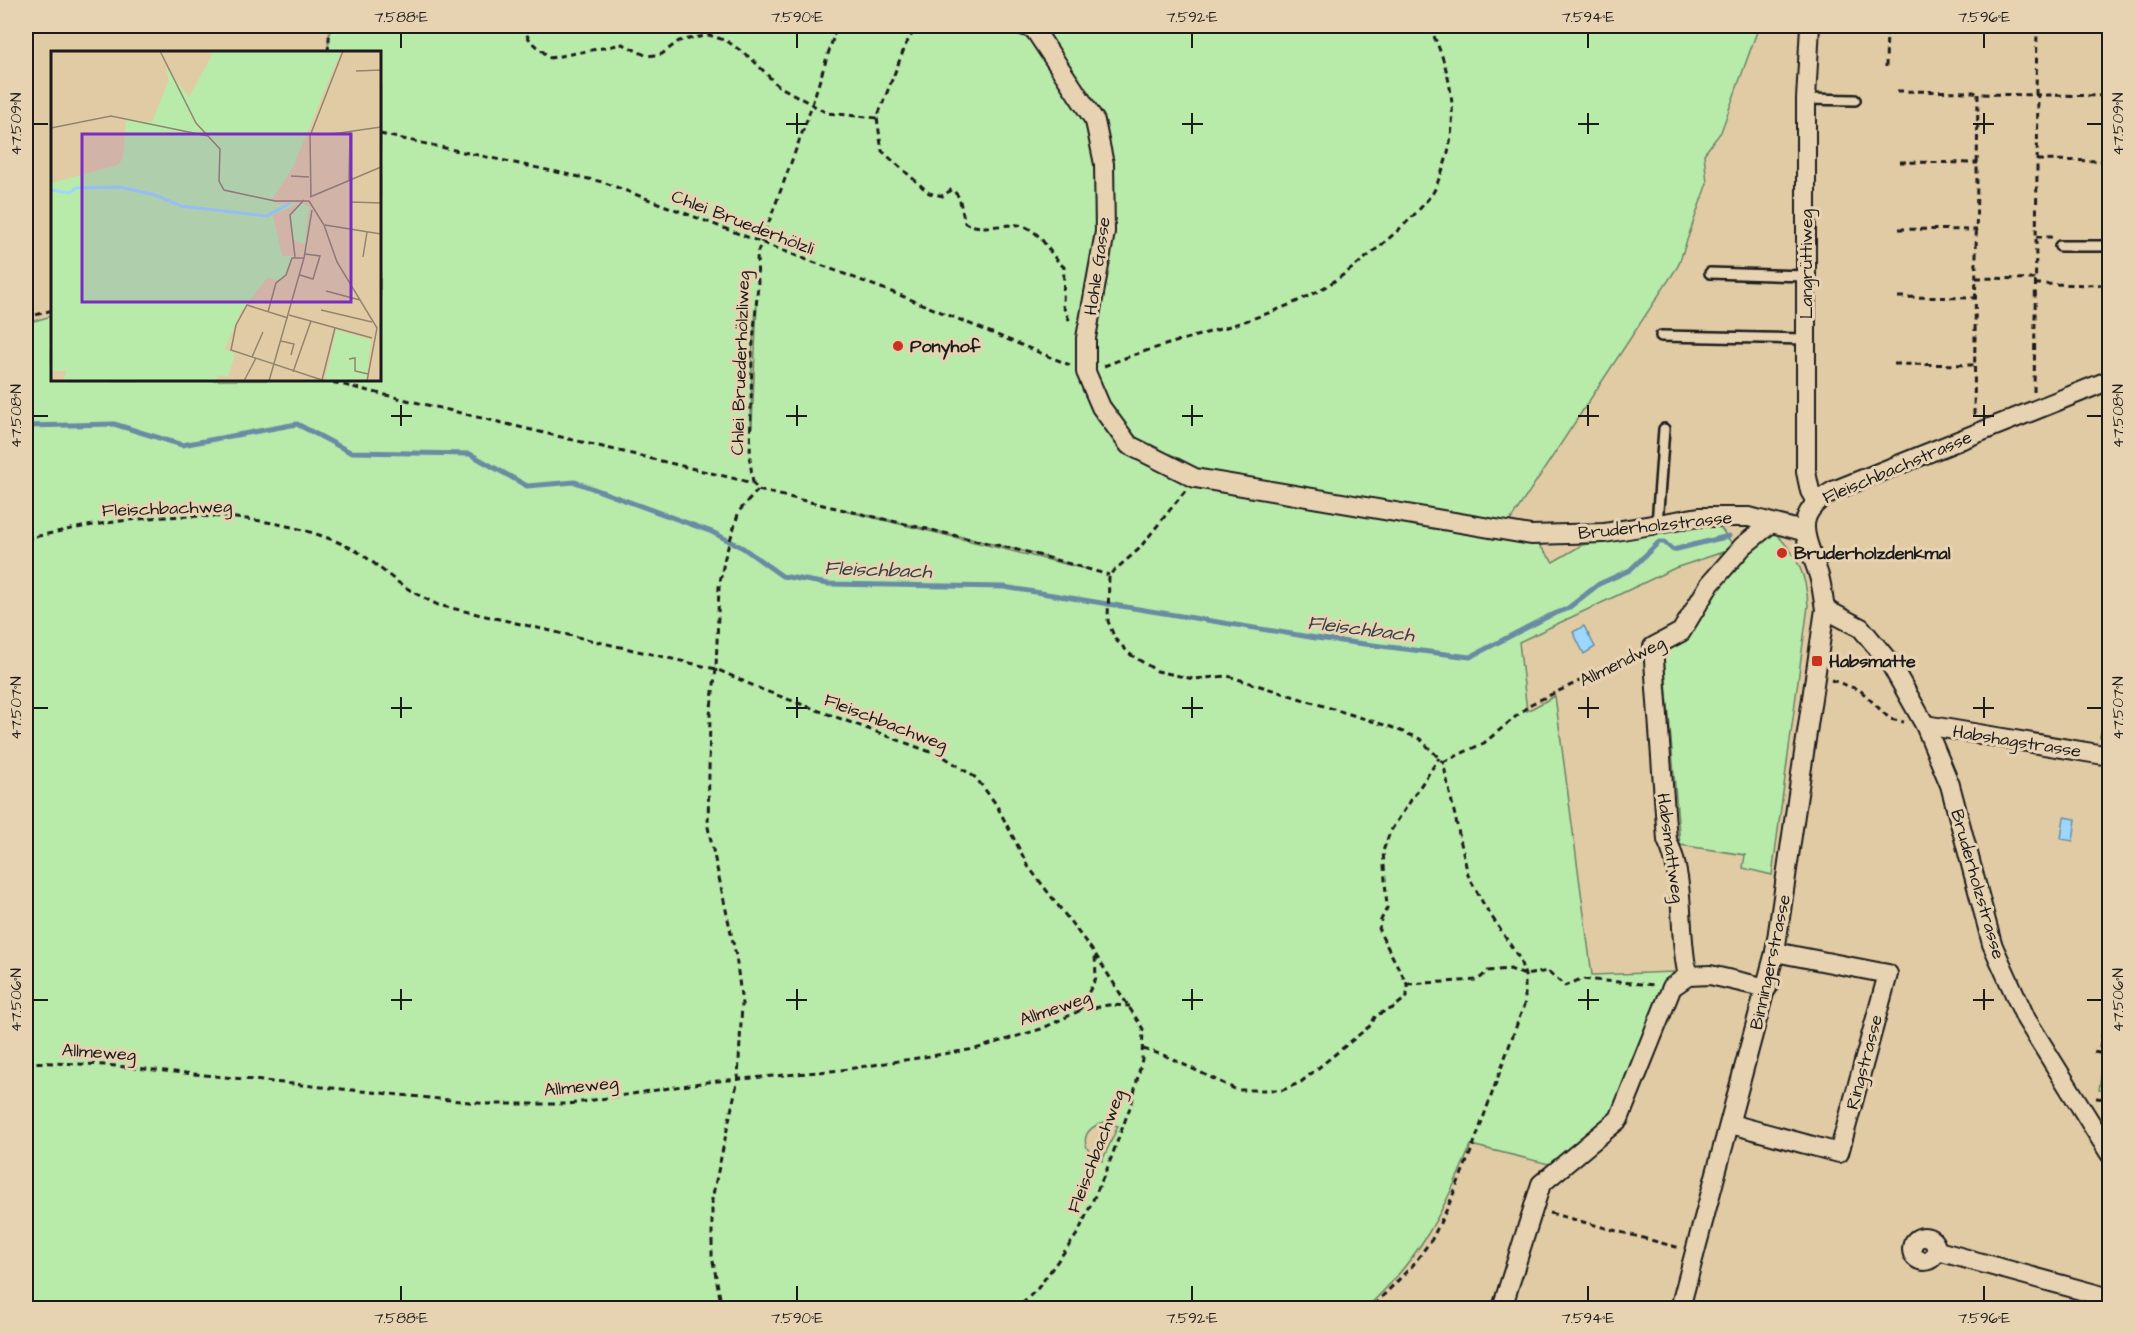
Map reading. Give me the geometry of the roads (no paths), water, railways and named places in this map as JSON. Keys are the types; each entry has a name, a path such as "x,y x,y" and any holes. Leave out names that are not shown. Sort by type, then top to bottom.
{"street":[{"name":"Hohle Gasse","path":"1025,26 1034,29 1095,121 1104,164 1105,232 1086,338 1086,372 1101,407 1129,445 1195,478"},
{"name":"Langrüttiweg","path":"1810,26 1806,99 1806,472 1810,491 1816,501"},
{"name":"Fleischbachstrasse","path":"1803,531 1807,514 1816,501 1833,491 2109,380"},
{"name":"Bruderholzstrasse","path":"1195,478 1531,535 1604,533 1699,517 1749,517 1803,531"},
{"name":"Allmendweg","path":"1653,647 1681,632 1710,584 1743,546 1770,524"},
{"path":"1803,531 1819,577 1825,609"},
{"name":"Bruderholzstrasse","path":"1825,609 1861,627 1890,663 1925,725 1950,785 1992,944 2026,1019 2109,1154"},
{"name":"Binningerstrasse","path":"1680,1308 1731,1124 1775,952 1825,609"},
{"name":"Habsmattweg","path":"1653,647 1667,840 1676,860 1683,957 1688,976"},
{"name":"Habshagstrasse","path":"1925,725 2104,755"},
{"name":"Ringstrasse","path":"1731,1124 1839,1152 1888,974 1775,952"},
{"path":"1502,1308 1541,1184 1619,1119 1672,987 1688,976 1710,975 1767,988"},
{"path":"1938,1251 2109,1298"}],"lane":[{"path":"1806,99 1855,100"},
{"path":"2060,246 2109,246"},
{"path":"1710,273 1806,276"},
{"path":"1661,336 1806,339"},
{"path":"1657,524 1664,429"}],"water":[{"path":"1584,626 1595,647 1584,654 1573,632"},
{"path":"2064,817 2076,819 2073,841 2061,839"}],"waterway":[{"name":"Fleischbach","path":"26,426 114,424 182,445 297,424 350,452 470,454 527,486 575,482 712,532 743,548 782,576 828,584 1004,587 1316,638 1470,657 1567,609 1599,584 1630,570 1659,542 1664,542 1673,550 1729,536"}],"place":[{"name":"Ponyhof","path":"898,346"},
{"name":"Bruderholzdenkmal","path":"1782,553"},
{"name":"Habsmatte","path":"1817,661"}]}
